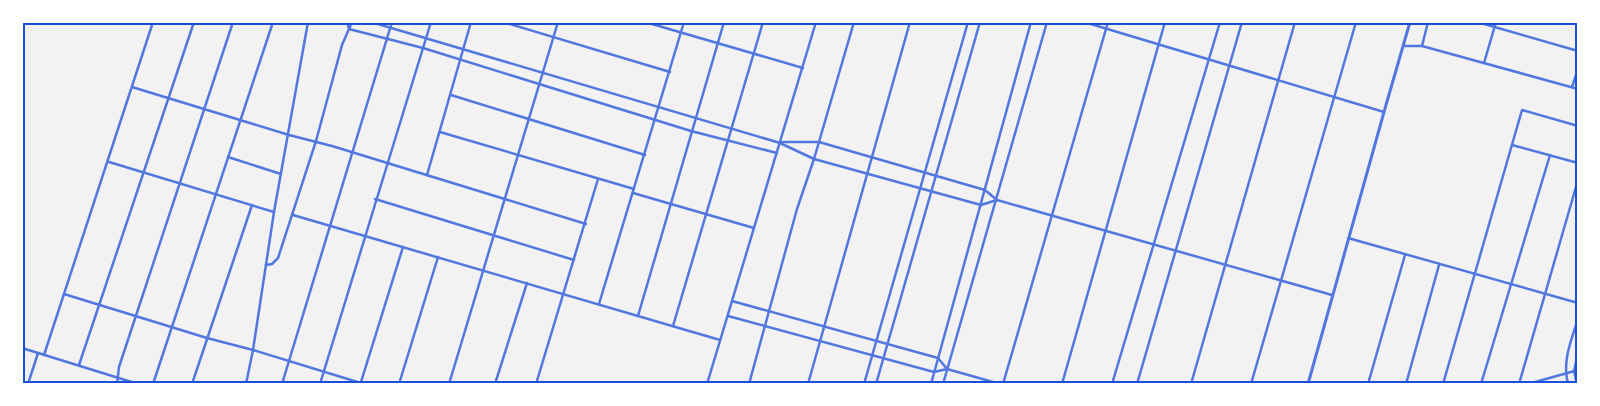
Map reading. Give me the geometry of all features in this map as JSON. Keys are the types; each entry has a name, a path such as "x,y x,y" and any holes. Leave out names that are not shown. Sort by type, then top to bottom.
{"street":[{"path":"44,355 109,162 153,22"},
{"path":"79,366 194,22"},
{"path":"117,384 119,367 233,22"},
{"path":"153,384 273,22"},
{"path":"246,384 308,22"},
{"path":"348,22 349,29"},
{"path":"266,265 272,264 278,258 316,141 342,45 352,22"},
{"path":"371,22 780,142 814,159 981,205 997,200"},
{"path":"282,384 392,22"},
{"path":"320,384 431,22"},
{"path":"427,175 471,22"},
{"path":"503,22 670,72"},
{"path":"449,384 558,22"},
{"path":"599,304 684,22"},
{"path":"638,316 724,22"},
{"path":"673,326 763,22"},
{"path":"708,384 816,22"},
{"path":"749,384 797,210 854,22"},
{"path":"808,384 910,22"},
{"path":"864,384 968,22"},
{"path":"876,384 980,22"},
{"path":"930,384 1031,22"},
{"path":"943,384 1048,22"},
{"path":"1084,22 1384,112"},
{"path":"728,316 934,372 947,369 1001,384 1108,22"},
{"path":"1062,384 1165,22"},
{"path":"1112,384 1220,22"},
{"path":"1137,384 1242,22"},
{"path":"1191,384 1295,22"},
{"path":"1251,384 1356,22"},
{"path":"1308,384 1410,22"},
{"path":"1422,46 1428,22"},
{"path":"1477,22 1578,51"},
{"path":"1484,63 1496,22"},
{"path":"647,23 803,68"},
{"path":"349,29 423,48 691,131 777,153"},
{"path":"1404,46 1422,46 1578,89"},
{"path":"1572,87 1578,69"},
{"path":"132,87 288,135 316,141 387,162 586,224"},
{"path":"451,95 645,155"},
{"path":"1443,384 1522,110 1578,126"},
{"path":"440,132 598,179 670,204 754,228"},
{"path":"780,142 819,142 985,190 997,200 1332,295"},
{"path":"1512,145 1578,163"},
{"path":"1481,384 1550,155"},
{"path":"228,157 281,174"},
{"path":"109,162 274,212"},
{"path":"536,384 586,224 598,179"},
{"path":"1518,384 1578,180"},
{"path":"376,199 574,260"},
{"path":"1572,200 1578,202"},
{"path":"192,384 252,205"},
{"path":"293,215 720,340"},
{"path":"1348,238 1578,304"},
{"path":"63,294 363,383 403,247"},
{"path":"1368,384 1405,255"},
{"path":"399,384 438,257"},
{"path":"1406,384 1440,265"},
{"path":"495,384 527,283"},
{"path":"732,301 938,358 947,369"},
{"path":"1568,384 1565,374 1565,362 1578,319"},
{"path":"22,348 138,384"},
{"path":"28,384 38,353"},
{"path":"1577,384 1578,353"},
{"path":"1528,384 1576,371"}]}
